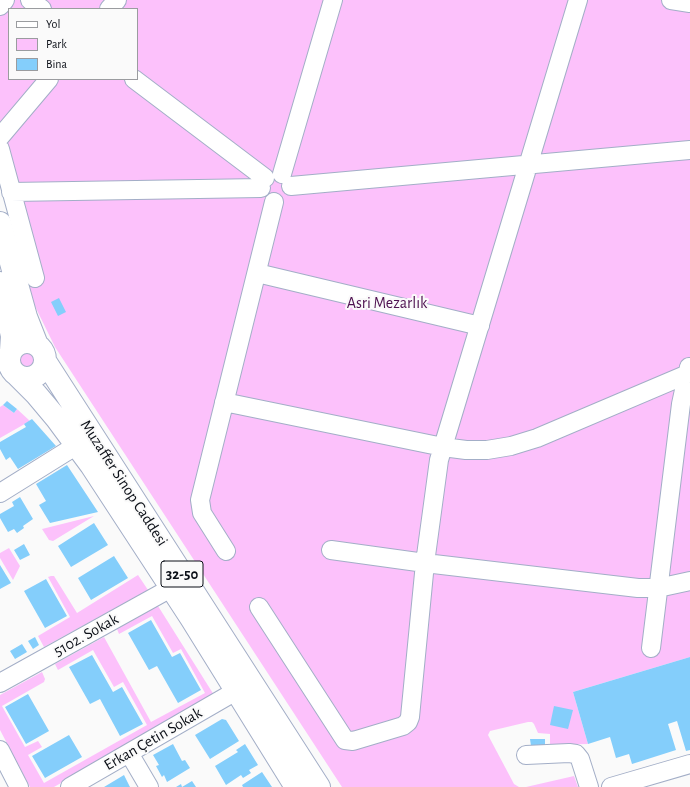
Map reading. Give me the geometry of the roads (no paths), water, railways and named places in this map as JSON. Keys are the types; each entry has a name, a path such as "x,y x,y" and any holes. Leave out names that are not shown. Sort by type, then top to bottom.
{"main road":[{"path":"0,223 26,317 19,353"},
{"path":"0,283 19,353"},
{"name":"Muzaffer Sinop Caddesi","path":"19,353 36,394 77,445 171,588 296,787"},
{"name":"Muzaffer Sinop Caddesi","path":"19,353 319,787"}],"street":[{"path":"0,6 5,0"},
{"path":"30,0 41,8"},
{"path":"110,8 117,0"},
{"path":"135,80 263,183 264,196 270,201 283,201 289,195 287,180 334,0"},
{"path":"258,607 342,737 347,741 353,741 403,726 408,721 425,563 437,475 443,447 578,0"},
{"path":"671,0 690,3"},
{"path":"0,137 48,80"},
{"path":"0,149 35,278"},
{"path":"11,192 263,183 273,173 287,180 529,165 690,150"},
{"path":"226,551 205,517 200,504 202,488 274,202"},
{"path":"257,273 480,326"},
{"path":"224,402 443,447 466,450 487,450 524,443 558,430 689,370"},
{"path":"651,648 680,404 689,370"},
{"path":"0,493 77,445"},
{"path":"331,550 425,563 638,588 658,588 690,581"},
{"name":"5102. Sokak","path":"0,683 171,588"},
{"name":"Erkan Çetin Sokak","path":"70,787 236,691"},
{"path":"0,750 19,787"},
{"path":"129,753 149,787"},
{"path":"526,755 576,754 580,759 589,787"},
{"path":"611,787 690,764"}],"park label":[{"name":"Asri Mezarlık","path":"387,303"}]}
